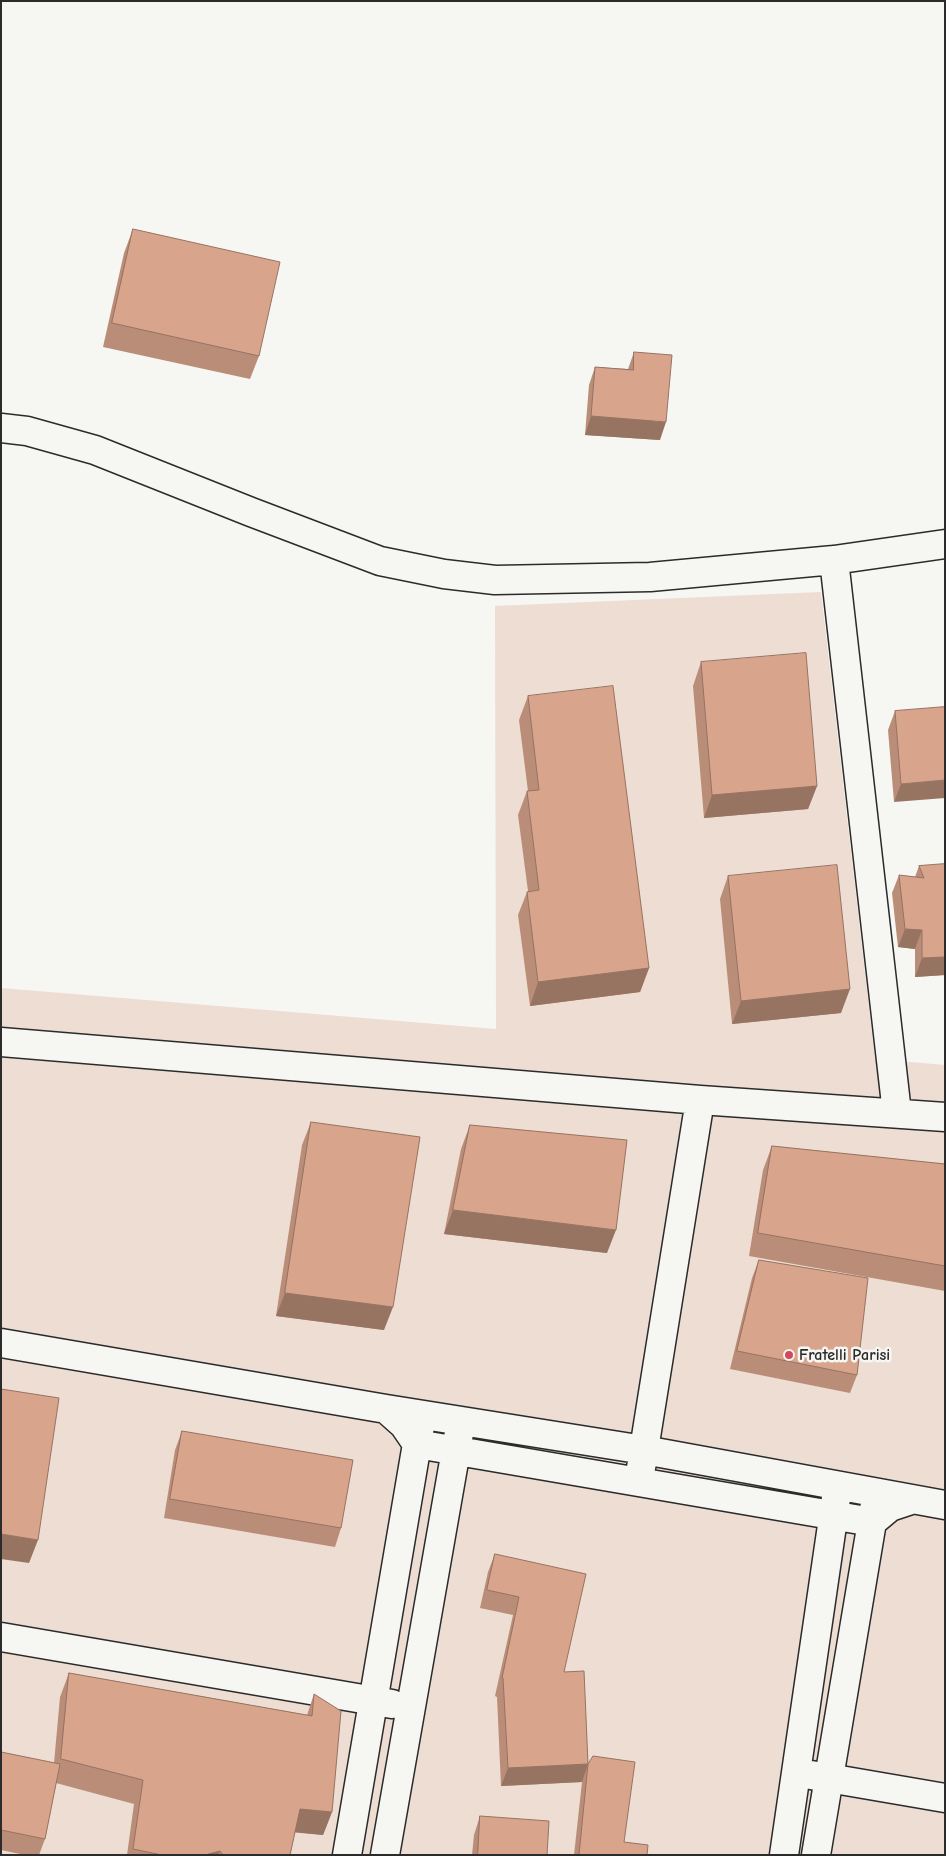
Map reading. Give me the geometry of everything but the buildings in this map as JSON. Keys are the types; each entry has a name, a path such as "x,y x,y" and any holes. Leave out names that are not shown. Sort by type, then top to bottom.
{"street":[{"path":"1,428 27,431 95,450 380,561 444,574 495,580 650,577 834,560 945,544"},
{"path":"834,560 897,1113"},
{"path":"1,1042 700,1100 945,1117"},
{"path":"638,1482 700,1100"},
{"path":"1,1342 386,1409 644,1450 945,1505"},
{"path":"386,1409 404,1425 417,1444 872,1522"},
{"path":"347,1855 422,1414"},
{"path":"385,1855 461,1421"},
{"path":"784,1855 838,1486"},
{"path":"816,1855 877,1493"},
{"path":"872,1522 890,1507 911,1500"},
{"path":"1,1637 411,1708"},
{"path":"797,1773 945,1798"}],"shaded area":[{"path":"821,592 875,1059 945,1065 945,1855 1,1855 1,988 496,1029 495,606"}],"place":[{"name":"Fratelli Parisi","path":"789,1355"}]}
